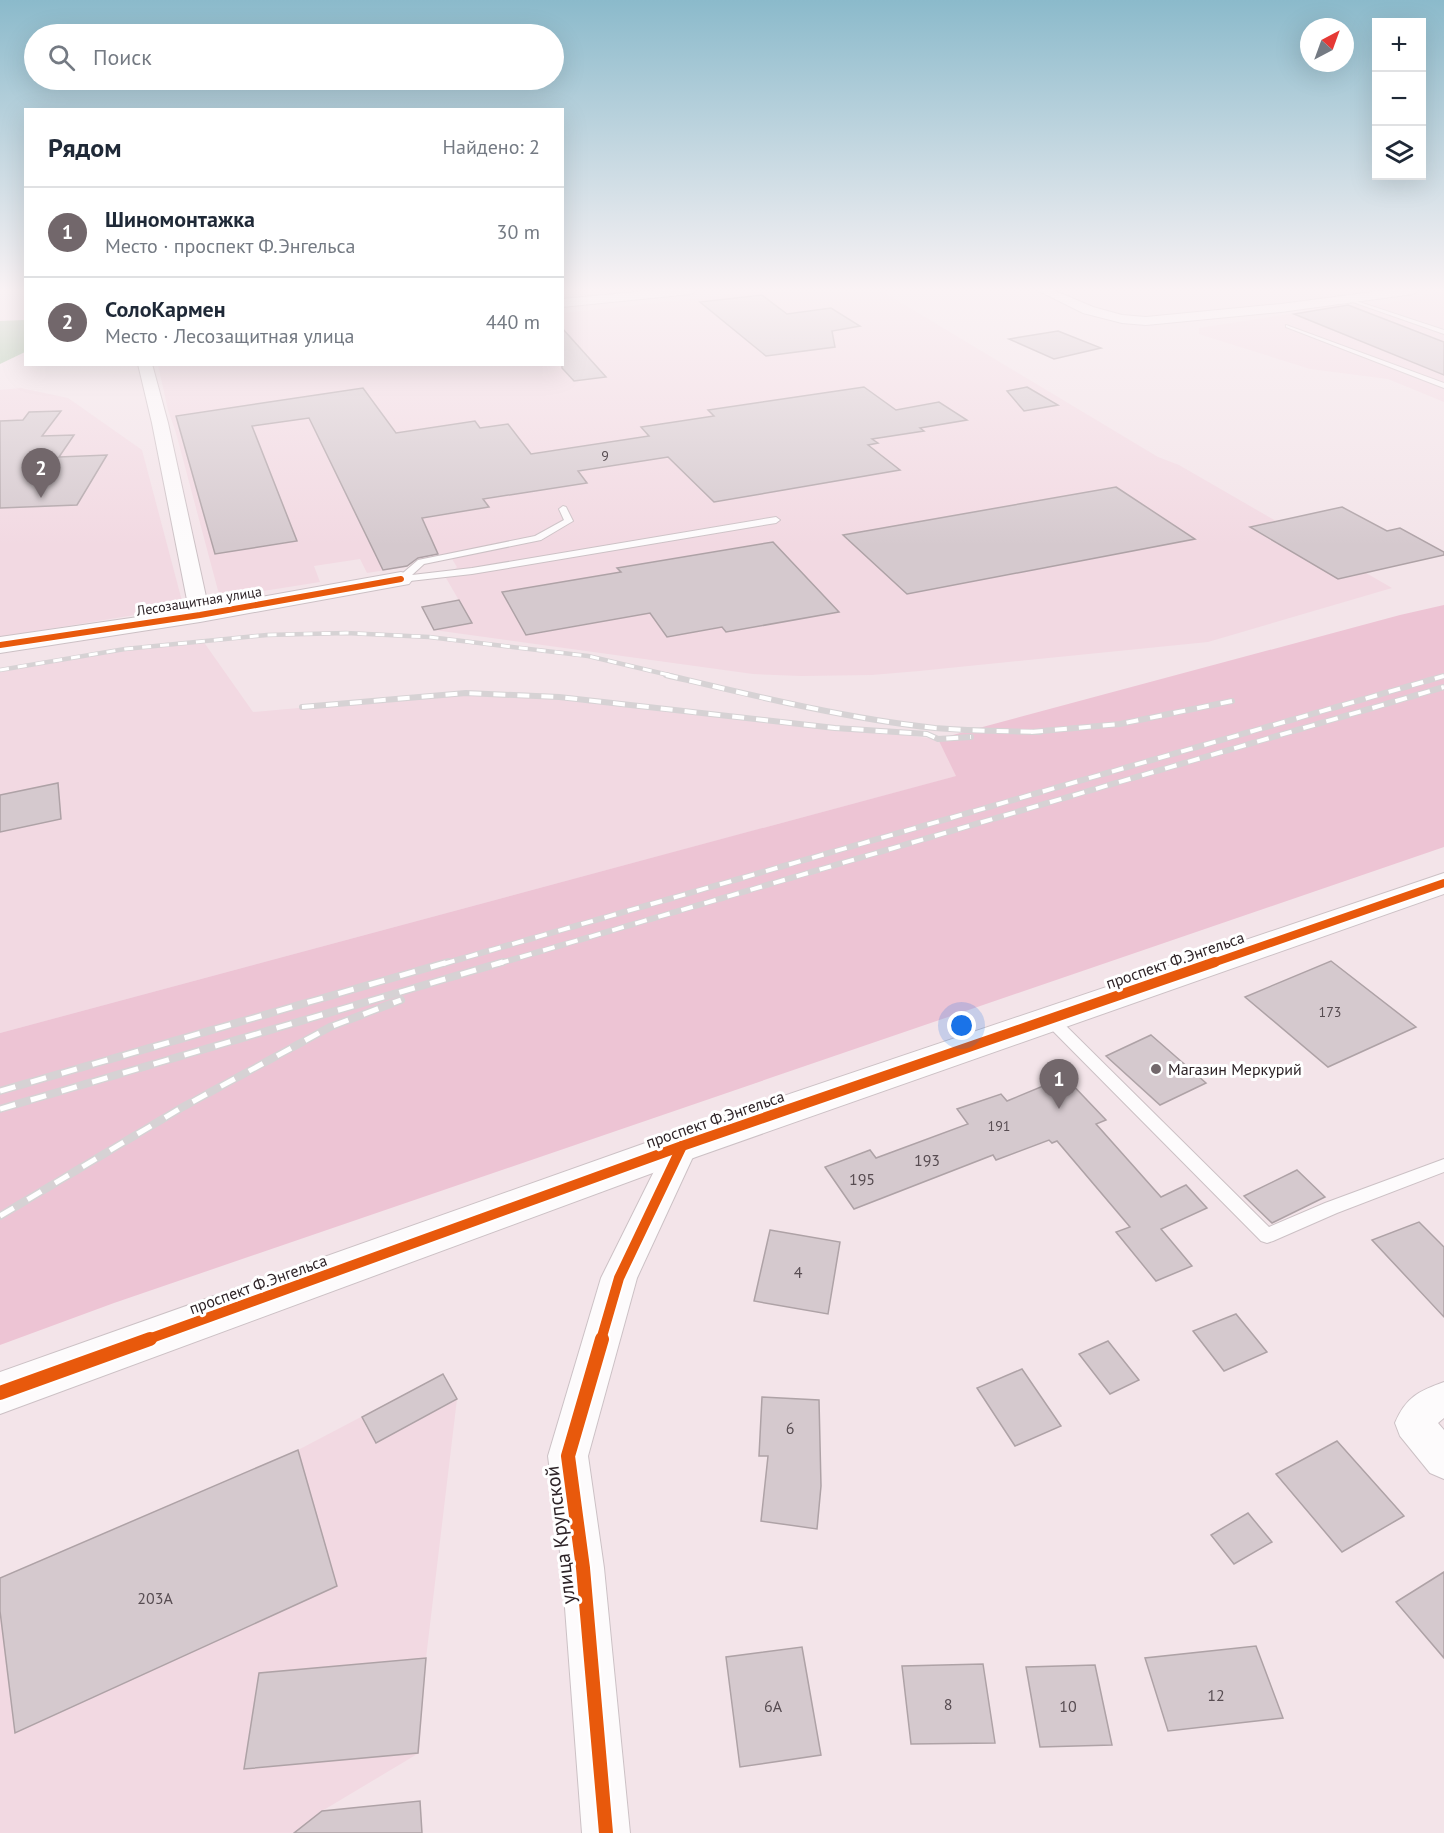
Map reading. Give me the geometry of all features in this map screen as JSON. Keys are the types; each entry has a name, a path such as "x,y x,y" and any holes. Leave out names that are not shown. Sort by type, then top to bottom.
{"street":[{"path":"148,376 200,615"},
{"name":"Лесозащитная улица","path":"0,645 200,615 401,579"},
{"name":"проспект Ф.Энгельса","path":"0,1394 682,1146 1444,883"},
{"name":"улица Крупской","path":"606,1833 584,1568 568,1456 619,1278 682,1146"},
{"path":"1444,1399 1426,1408 1414,1423 1444,1460"}],"lane":[{"path":"1417,376 1444,386"},
{"path":"401,579 421,562 538,538 569,521 563,509"},
{"path":"401,579 472,571 776,520"},
{"path":"1050,1019 1267,1236 1331,1208 1444,1165"}],"shaded area":[{"path":"160,376 1022,376 1158,457 1179,465 1392,588 1208,642 872,675 753,674 434,630 472,623 446,578 457,567 449,554 403,563 405,567 367,573 360,559 314,566 320,582 220,598"},
{"path":"1361,376 1444,376 1444,402 1388,379"},
{"path":"21,388 68,398 142,450 182,601 147,613 0,637 0,390"},
{"path":"1444,605 1444,847 114,1303 0,1345 0,1033 956,776 938,739"},
{"path":"203,641 253,712 466,693 559,697 938,739 957,776 0,1033 0,670 125,649"},
{"path":"443,1374 457,1399 426,1658 419,1753 322,1811 294,1833 0,1833 0,1578 298,1450"}],"building":[{"path":"569,376 606,377 574,381"},
{"path":"864,387 896,410 939,402 967,420 920,428 924,431 872,439 878,443 868,445 900,470 714,502 668,457 578,471 587,483 483,499 489,507 422,518 438,554 418,558 407,566 383,570 309,418 252,426 297,541 215,554 176,416 363,388 396,433 475,421 480,428 508,424 531,454 649,436 641,427 714,416 708,410"},
{"path":"1027,387 1058,405 1024,411 1007,391"},
{"path":"61,411 42,436 74,435 59,457 107,455 77,505 0,508 0,421 23,420 29,412"},
{"path":"1116,487 1195,539 907,594 843,535"},
{"path":"1342,507 1387,531 1400,528 1444,552 1444,555 1338,579 1250,527"},
{"path":"773,542 839,612 726,632 722,627 667,637 650,613 526,635 502,592 621,572 617,568"},
{"path":"459,600 472,623 434,630 422,607"},
{"path":"58,783 61,819 0,832 0,795"},
{"path":"1331,961 1416,1027 1328,1067 1245,997"},
{"name":"Магазин Меркурий","path":"1151,1035 1206,1083 1160,1105 1106,1056"},
{"path":"1065,1077 1106,1120 1096,1124 1161,1197 1186,1185 1207,1208 1161,1229 1192,1266 1156,1281 1116,1232 1130,1227 1057,1141 1052,1143 1049,1140 996,1160 993,1155 854,1209 825,1167 870,1150 876,1158 968,1124 957,1109 1001,1094 1007,1101"},
{"path":"1297,1170 1325,1197 1272,1223 1244,1196"},
{"path":"1419,1222 1444,1247 1444,1317 1372,1240"},
{"path":"770,1230 840,1242 828,1314 754,1301"},
{"path":"1236,1314 1267,1352 1224,1371 1193,1331"},
{"path":"1108,1341 1139,1380 1110,1394 1079,1354"},
{"path":"1022,1369 1061,1426 1015,1446 977,1388"},
{"path":"443,1374 457,1399 376,1443 362,1417"},
{"path":"762,1397 819,1400 821,1486 817,1529 761,1521 768,1456 759,1456"},
{"path":"1337,1441 1404,1516 1342,1552 1276,1474"},
{"path":"298,1450 337,1586 15,1733 0,1611 0,1578"},
{"path":"1248,1513 1272,1542 1234,1564 1211,1535"},
{"path":"1444,1572 1444,1658 1396,1602"},
{"path":"1256,1646 1283,1718 1168,1731 1145,1658"},
{"path":"802,1647 821,1755 740,1767 726,1657"},
{"path":"426,1658 418,1753 244,1769 259,1673"},
{"path":"983,1664 995,1743 911,1744 902,1666"},
{"path":"1095,1665 1112,1745 1040,1747 1026,1667"},
{"path":"420,1801 422,1833 294,1833 322,1811"}],"railway":[{"path":"0,670 125,649 267,635 346,633 429,637 588,656 673,676"},
{"path":"666,675 800,706 901,724 948,729 1033,732"},
{"path":"443,964 1444,676"},
{"path":"497,964 1444,687"},
{"path":"302,707 466,693 559,697 835,728 927,734 938,739 971,737"},
{"path":"1033,732 1120,724 1232,701"},
{"path":"1033,732 1040,732"},
{"path":"0,1091 448,962"},
{"path":"0,1109 503,962"},
{"path":"0,1216 181,1108 330,1027 401,1000"}],"cycle path":[{"path":"0,645 200,615 401,579"},
{"path":"0,1393 682,1146 1444,883"},
{"path":"606,1833 583,1568 568,1456 619,1278 682,1146"}],"place":[{"name":"СолоКармен","path":"41,498"},
{"name":"Магазин Меркурий","path":"1156,1069"},
{"name":"Шиномонтажка","path":"1059,1109"}]}
